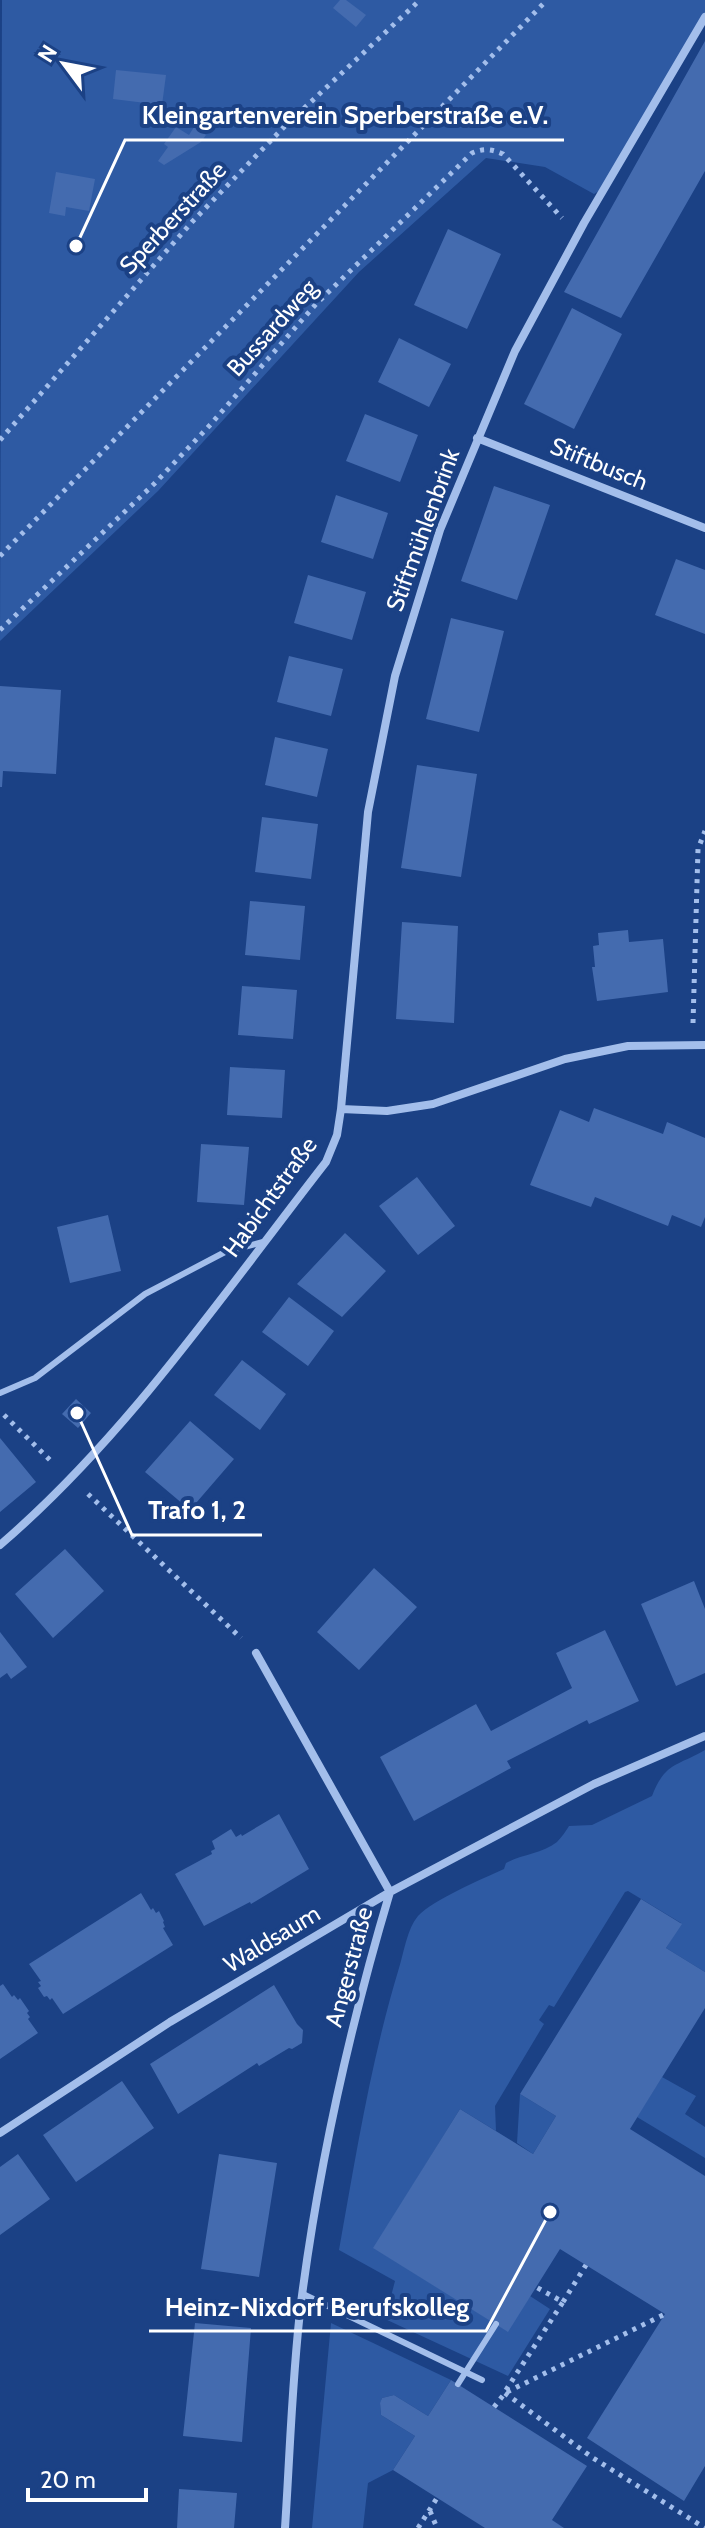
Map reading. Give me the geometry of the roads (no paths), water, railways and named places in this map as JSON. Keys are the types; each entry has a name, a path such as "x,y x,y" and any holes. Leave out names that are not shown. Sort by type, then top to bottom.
{"street":[{"name":"Stiftmühlenbrink","path":"341,1109 368,812 395,676 440,530 515,351 577,235 705,17"},
{"name":"Stiftbusch","path":"477,438 705,528"},
{"path":"341,1109 387,1111 433,1104 565,1059 628,1046 705,1045"},
{"name":"Habichtstraße","path":"0,1545 72,1479 147,1392 326,1162 337,1135 341,1109"},
{"name":"Angerstraße","path":"256,1653 390,1892 362,1987 330,2130 303,2294 285,2528"},
{"name":"Waldsaum","path":"0,2133 170,2022 390,1892 594,1784 705,1736"}],"lane":[{"path":"0,1393 16,1387 62,1359 145,1294 225,1252 263,1242"},
{"path":"303,2294 482,2380"},
{"path":"458,2384 496,2324"}],"place":[{"name":"Kleingartenverein Sperberstraße e.V.","path":"76,246"},
{"name":"Trafo 1, 2","path":"77,1413"},
{"name":"Heinz-Nixdorf Berufskolleg","path":"550,2212"}]}
